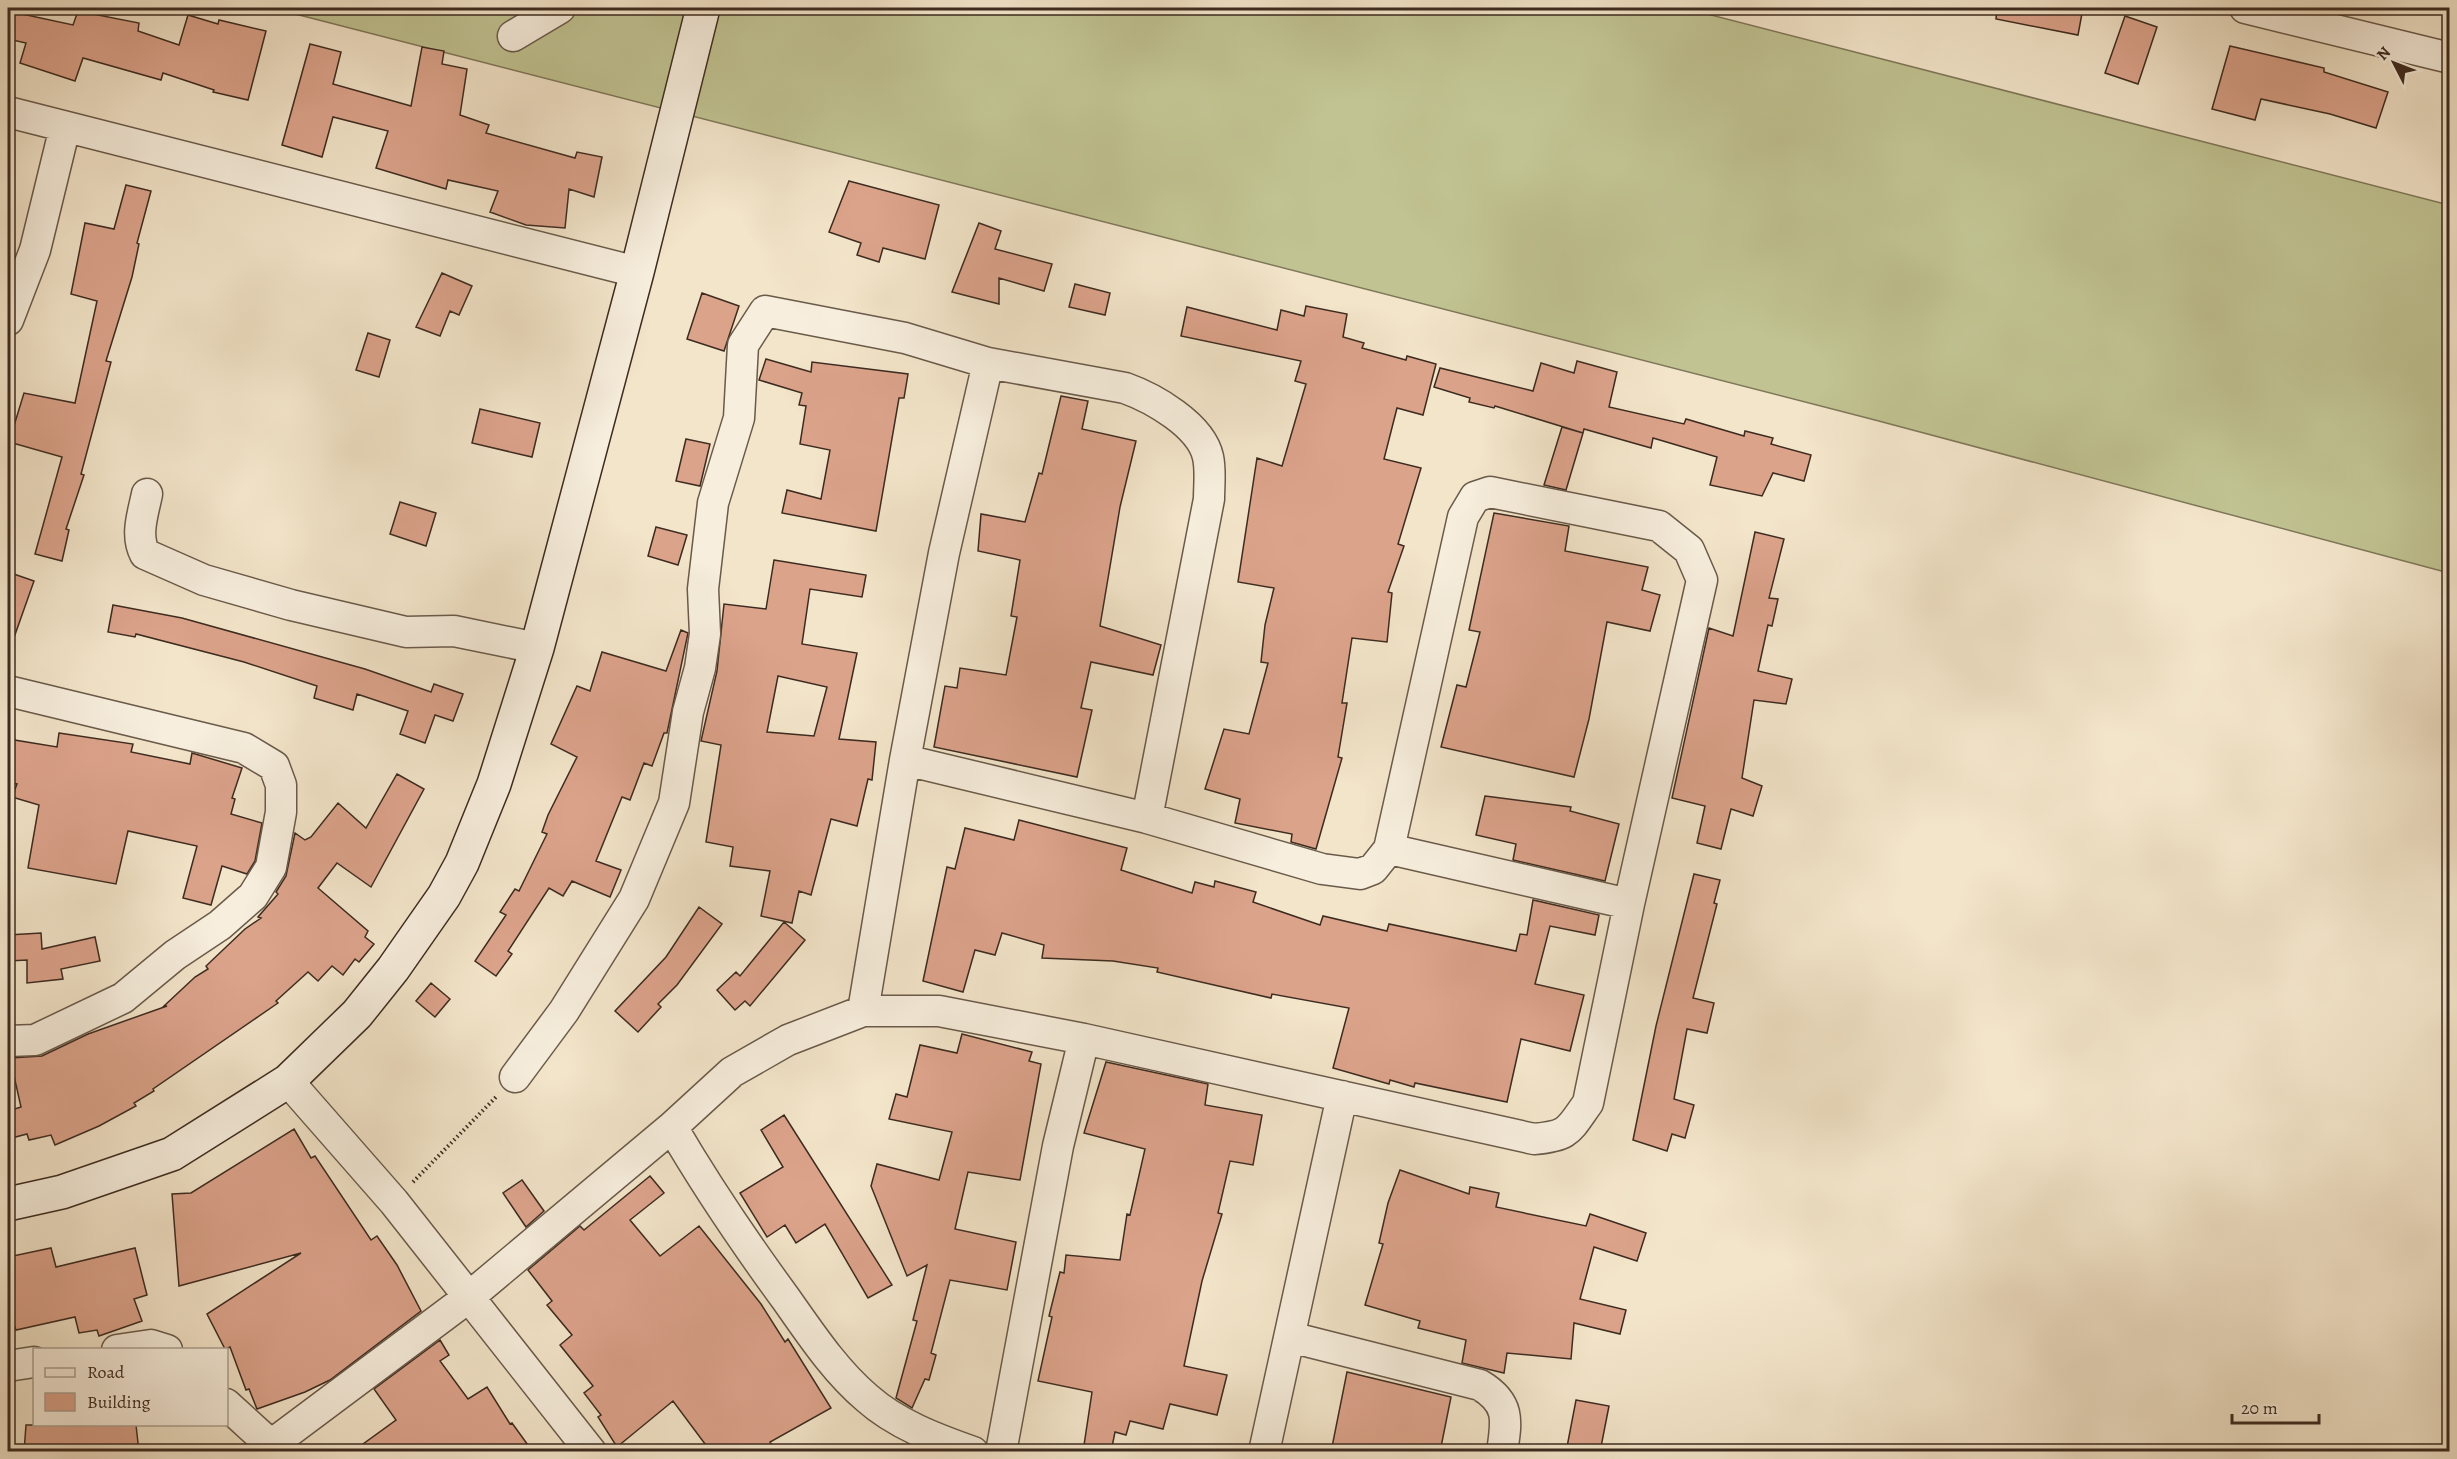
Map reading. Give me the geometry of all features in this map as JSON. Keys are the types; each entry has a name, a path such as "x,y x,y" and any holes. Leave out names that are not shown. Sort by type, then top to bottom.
{"street":[{"path":"513,36 560,8"},
{"path":"8,1204 112,1177 172,1154 288,1081 357,1014 444,897 462,863 494,784 537,648 637,272 703,8"},
{"path":"2245,8 2321,16 2450,58"},
{"path":"8,112 637,272"},
{"path":"8,320 34,250 65,127"},
{"path":"515,1077 564,1011 634,899 674,804 687,712 700,668 705,634 703,589 713,503 739,417 743,345 765,311 905,338 988,363 1125,388 1145,395 1169,410 1201,442 1208,458 1209,499 1147,818"},
{"path":"863,1011 905,760 944,553 988,363"},
{"path":"228,1406 273,1448 469,1297 672,1127 732,1072 762,1053 863,1011 939,1011 1084,1039 1534,1140 1559,1137 1572,1126 1588,1103 1629,904 1702,580 1689,550 1659,526 1490,492 1475,497 1463,517 1389,849 1373,869 1360,874 1322,869 1147,818 905,760"},
{"path":"147,494 140,533 145,554 204,580 291,605 405,632 454,631 537,648"},
{"path":"8,691 244,748 274,766 281,785 281,795 271,867 264,882 242,908 175,955 123,998 35,1040 8,1041"},
{"path":"1389,849 1629,904"},
{"path":"1001,1452 1058,1146 1084,1039"},
{"path":"288,1081 394,1202 591,1452"},
{"path":"1264,1452 1342,1096"},
{"path":"672,1127 718,1204 817,1342 867,1398 892,1416 929,1435 973,1452"},
{"path":"1290,1337 1480,1385 1494,1394 1503,1406 1506,1426 1502,1452"},
{"path":"131,1348 151,1345 161,1348"},
{"path":"8,1366 33,1362"}],"path":[{"path":"394,1202 515,1077"}],"green space":[{"path":"272,8 1684,8 2449,205 2449,573 1875,420"}],"building":[{"path":"1997,8 2083,8 2078,35 1996,19"},
{"path":"8,11 73,25 78,11 139,23 138,31 179,45 188,15 218,24 219,20 266,31 248,100 213,92 214,90 163,73 161,80 83,58 75,81 20,63 26,43 8,39"},
{"path":"2125,16 2157,27 2138,84 2105,73"},
{"path":"310,44 341,52 333,84 411,106 422,47 444,51 442,64 467,69 460,115 489,125 486,133 575,158 577,152 602,157 594,197 569,189 565,228 526,225 490,212 498,191 448,180 446,189 376,168 388,131 333,117 322,157 282,145"},
{"path":"2230,46 2324,68 2324,72 2388,92 2376,128 2330,114 2261,99 2255,120 2212,109"},
{"path":"849,181 939,205 925,259 883,248 879,262 857,255 861,243 829,232"},
{"path":"126,185 151,191 137,243 139,244 132,277 106,361 111,362 81,474 84,475 66,529 69,530 62,561 35,554 62,457 9,442 24,393 75,403 97,301 71,294 85,223 114,229"},
{"path":"979,223 1001,231 995,249 1052,264 1044,291 999,278 999,304 952,292"},
{"path":"442,273 472,286 459,315 450,311 440,336 416,327"},
{"path":"1075,284 1110,293 1105,315 1069,307"},
{"path":"702,293 739,306 724,351 687,339"},
{"path":"1306,306 1347,314 1343,337 1364,343 1362,348 1406,360 1407,356 1436,364 1423,415 1397,408 1384,459 1421,468 1398,544 1404,546 1388,592 1392,593 1387,642 1352,638 1342,703 1347,703 1338,757 1342,758 1316,849 1291,842 1292,834 1235,823 1240,799 1205,789 1224,729 1249,734 1268,663 1261,662 1265,625 1274,588 1238,582 1257,458 1282,466 1306,384 1295,381 1301,361 1181,336 1187,307 1277,330 1281,310 1304,316"},
{"path":"368,333 390,340 379,377 356,370"},
{"path":"766,359 811,372 812,362 908,374 904,398 899,398 876,531 782,513 787,490 821,499 830,450 800,444 806,406 799,405 802,393 759,380"},
{"path":"1577,361 1617,372 1609,407 1684,424 1686,419 1744,436 1745,431 1773,438 1771,444 1811,455 1804,481 1773,473 1762,496 1710,485 1717,457 1653,438 1651,448 1584,429 1583,433 1495,406 1494,408 1469,402 1470,398 1434,387 1440,368 1533,391 1541,363 1574,373"},
{"path":"1061,396 1088,401 1082,429 1136,441 1120,507 1100,626 1161,645 1153,675 1091,662 1081,708 1092,710 1077,777 934,747 945,686 957,688 960,668 1006,675 1017,617 1011,616 1020,560 978,551 981,514 1025,522 1039,473 1042,474"},
{"path":"480,409 540,423 532,457 472,443"},
{"path":"1562,427 1583,433 1566,490 1544,485"},
{"path":"686,439 710,444 700,486 676,481"},
{"path":"400,502 436,513 426,546 390,534"},
{"path":"1494,513 1569,526 1565,551 1648,567 1642,590 1660,595 1650,631 1607,622 1589,719 1574,777 1441,747 1457,685 1466,687 1480,632 1469,630"},
{"path":"656,527 687,535 678,565 648,556"},
{"path":"1755,532 1784,539 1769,598 1778,599 1772,626 1768,625 1758,671 1792,679 1786,704 1754,700 1742,778 1762,786 1753,816 1731,809 1721,849 1697,843 1705,806 1672,798 1709,628 1733,636"},
{"path":"774,560 866,575 862,597 810,589 802,644 857,653 839,739 876,742 872,780 868,779 857,826 831,819 811,895 799,891 792,923 761,916 770,871 730,866 733,847 706,842 721,745 701,741 717,671 724,604 766,609","holes":["778,676 827,687 814,736 767,732"]},
{"path":"8,572 34,581 11,646 8,645"},
{"path":"113,605 182,618 365,669 431,692 434,684 463,694 453,721 435,715 425,743 400,734 408,711 357,694 353,710 314,698 317,686 244,662 136,634 135,637 108,632"},
{"path":"681,630 688,633 667,733 664,733 652,766 644,763 630,800 622,797 596,861 621,870 610,897 572,881 563,896 549,888 508,951 512,954 496,976 475,961 506,915 500,912 515,889 519,891 547,834 542,832 548,815 577,757 551,744 577,686 590,691 602,652 666,671"},
{"path":"59,733 133,744 131,752 190,764 192,753 242,768 232,798 235,799 231,814 262,823 255,861 247,874 222,866 211,905 183,898 197,846 128,831 116,884 28,868 39,805 12,797 17,784 8,783 8,739 57,747"},
{"path":"397,774 424,789 371,887 337,863 318,888 368,931 365,937 374,944 359,962 355,959 343,975 332,966 318,981 308,972 276,1001 278,1003 153,1089 154,1091 134,1103 136,1106 99,1126 55,1145 51,1135 29,1140 27,1134 8,1139 8,1111 21,1107 10,1058 42,1056 88,1034 167,1006 164,1006 195,977 208,969 206,966 245,929 261,918 258,917 278,894 276,892 286,876 295,833 305,840 311,837 338,803 366,828"},
{"path":"1485,796 1571,807 1570,811 1619,824 1605,881 1513,860 1516,844 1476,835"},
{"path":"1019,820 1127,848 1121,870 1192,893 1195,882 1214,887 1215,881 1256,892 1253,902 1320,925 1323,916 1387,931 1389,924 1516,951 1520,934 1527,935 1533,900 1599,915 1595,935 1550,926 1535,984 1584,995 1570,1051 1521,1039 1507,1102 1415,1083 1414,1087 1390,1080 1389,1084 1333,1068 1349,1008 1272,994 1271,998 1157,972 1158,968 1113,961 1042,958 1044,945 1002,933 995,955 975,950 963,992 923,981 947,867 955,869 965,828 1014,840"},
{"path":"1694,874 1720,880 1714,903 1717,904 1693,998 1714,1003 1707,1033 1687,1029 1674,1099 1694,1105 1685,1138 1672,1134 1667,1151 1633,1140 1656,1026"},
{"path":"699,907 722,924 677,985 658,1004 661,1007 638,1032 615,1011 666,957"},
{"path":"784,922 805,940 750,1006 745,1001 735,1010 717,990 736,972 740,976"},
{"path":"41,933 42,949 95,937 100,961 61,969 63,979 27,983 27,960 8,961 8,935"},
{"path":"431,983 450,999 435,1017 416,1001"},
{"path":"962,1034 1032,1052 1029,1061 1041,1064 1020,1180 968,1172 955,1229 1016,1242 1007,1290 950,1280 931,1353 936,1355 929,1380 925,1379 912,1408 896,1398 917,1321 913,1320 927,1265 907,1276 871,1186 877,1164 939,1180 952,1132 889,1119 896,1094 907,1097 920,1045 957,1053"},
{"path":"1106,1062 1208,1084 1205,1105 1262,1115 1253,1165 1230,1161 1218,1213 1222,1214 1202,1281 1184,1366 1227,1375 1217,1415 1170,1404 1163,1429 1130,1421 1126,1435 1115,1432 1111,1452 1083,1452 1092,1392 1038,1381 1052,1317 1049,1316 1060,1272 1064,1273 1066,1255 1120,1260 1127,1214 1130,1215 1145,1149 1084,1133"},
{"path":"784,1115 892,1285 868,1298 825,1224 796,1243 785,1225 767,1237 740,1193 783,1167 761,1130"},
{"path":"294,1129 311,1158 315,1156 371,1240 377,1236 397,1265 421,1311 330,1380 305,1392 257,1409 249,1389 246,1390 230,1347 224,1348 207,1314 301,1253 179,1286 172,1194 191,1193"},
{"path":"1400,1170 1469,1194 1470,1187 1499,1193 1496,1207 1586,1226 1590,1214 1646,1233 1637,1261 1594,1247 1580,1299 1626,1310 1620,1334 1574,1323 1571,1359 1507,1353 1504,1373 1462,1363 1466,1340 1418,1328 1420,1321 1365,1305 1383,1244 1379,1243 1388,1203"},
{"path":"650,1176 664,1193 630,1220 660,1256 699,1226 761,1304 785,1342 788,1339 831,1408 770,1442 776,1452 711,1452 673,1401 617,1447 598,1417 601,1415 584,1393 593,1386 560,1345 572,1335 547,1305 552,1301 528,1270 580,1226 584,1230"},
{"path":"522,1180 544,1211 526,1227 503,1193"},
{"path":"51,1248 56,1267 135,1248 147,1295 134,1299 142,1321 99,1336 97,1330 79,1333 75,1317 16,1330 15,1327 8,1328 8,1257"},
{"path":"440,1340 449,1355 440,1361 468,1399 487,1387 510,1424 512,1423 533,1452 352,1452 396,1420 374,1389"},
{"path":"1347,1372 1451,1397 1440,1452 1331,1452"},
{"path":"1576,1400 1609,1406 1600,1452 1571,1452 1572,1448 1567,1447"},
{"path":"26,1425 136,1426 139,1452 24,1452"}]}
